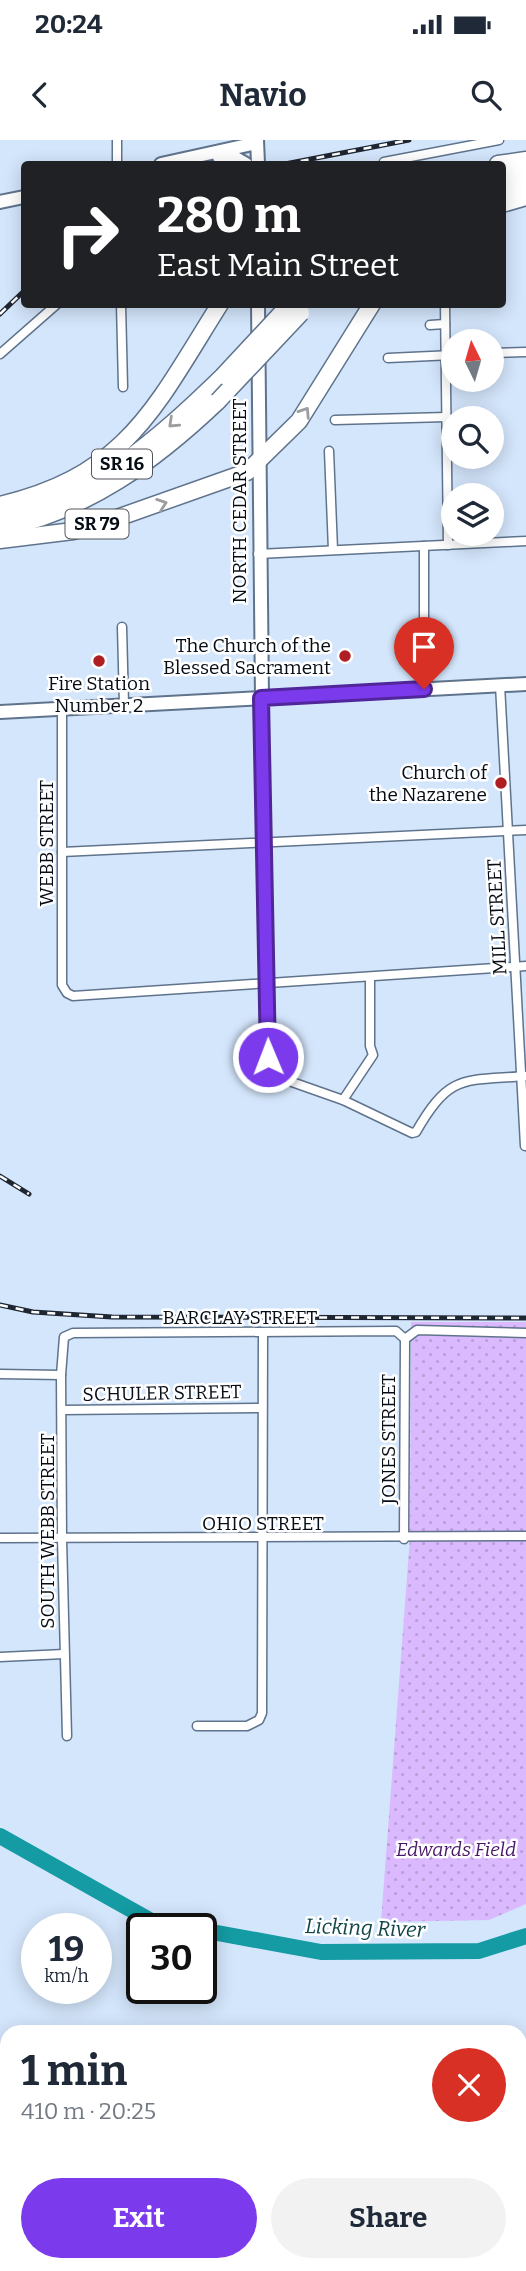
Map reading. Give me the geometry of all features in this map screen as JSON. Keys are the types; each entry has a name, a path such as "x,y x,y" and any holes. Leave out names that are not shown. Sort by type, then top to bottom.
{"highway":[{"path":"506,163 526,160"},
{"path":"506,175 526,170"},
{"path":"506,190 526,184"},
{"path":"506,203 526,197"},
{"name":"SR 79","path":"0,505 62,487 82,477 118,449 145,420 217,308"},
{"name":"SR 16","path":"0,518 48,503 119,466 145,448 300,308"},
{"name":"SR 16","path":"0,529 56,513 119,481 176,442 218,401 300,308"},
{"path":"257,460 287,436 299,421 370,308"},
{"name":"SR 79","path":"0,540 100,524 233,479 247,472 257,460"}],"main road":[{"path":"175,161 257,142 258,161"},
{"path":"202,155 212,158 232,156 241,161"},
{"path":"0,202 21,198"},
{"name":"NORTH CEDAR STREET","path":"258,308 257,460 261,698"},
{"path":"0,712 526,684"}],"street":[{"path":"117,140 117,161"},
{"path":"389,161 499,140"},
{"path":"0,354 52,308"},
{"path":"121,308 123,387"},
{"path":"445,308 446,329"},
{"path":"430,325 445,324"},
{"path":"504,353 526,352"},
{"path":"388,358 441,355"},
{"path":"335,420 441,417"},
{"path":"329,452 333,550"},
{"path":"504,542 526,541"},
{"path":"258,554 441,545"},
{"path":"424,546 424,689"},
{"path":"122,627 124,705"},
{"name":"MILL STREET","path":"500,685 515,966 524,1076 525,1146"},
{"path":"261,698 268,1057"},
{"name":"WEBB STREET","path":"62,709 63,990 73,996 267,982"},
{"path":"62,852 526,830"},
{"path":"267,982 370,978 526,966"},
{"path":"343,1100 373,1055 370,1046 370,978"},
{"path":"272,1075 343,1100 412,1133 416,1132 435,1102 454,1085 472,1079 524,1076"},
{"path":"405,1339 418,1330 526,1333"},
{"name":"BARCLAY STREET","path":"73,1333 396,1331 405,1339"},
{"name":"SOUTH WEBB STREET","path":"68,1736 64,1654 61,1375 62,1342 68,1334 73,1333"},
{"path":"197,1726 247,1726 259,1720 262,1713 263,1333"},
{"name":"JONES STREET","path":"404,1539 405,1339"},
{"path":"0,1374 61,1375"},
{"name":"SCHULER STREET","path":"62,1410 262,1408"},
{"name":"OHIO STREET","path":"0,1538 404,1539 526,1536"},
{"path":"0,1657 64,1654"}],"green space":[{"name":"Edwards Field","path":"411,1322 526,1322 526,1904 489,1920 381,1922 410,1537"}],"waterway":[{"name":"Licking River","path":"0,1836 137,1913"},
{"name":"Licking River","path":"217,1933 321,1952 479,1951 526,1936"}],"railway":[{"path":"300,161 409,140"},
{"path":"0,314 21,294"},
{"path":"0,1176 29,1194"},
{"path":"0,1305 33,1312 112,1317 526,1318"}],"place":[{"name":"The Church of the Blessed Sacrament","path":"345,656"},
{"name":"Fire Station Number 2","path":"99,661"},
{"name":"Church of the Nazarene","path":"501,783"}],"route":[{"path":"268,1057 261,698 424,689"}]}
